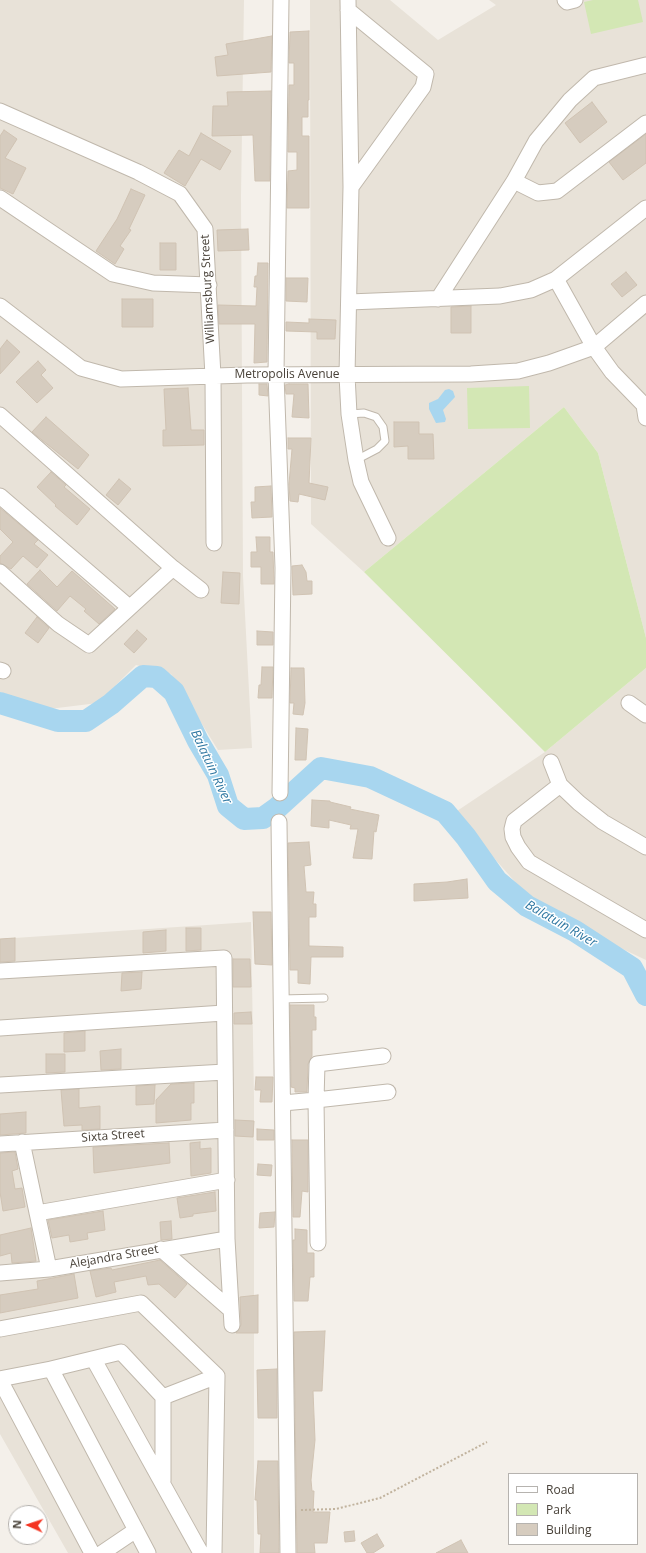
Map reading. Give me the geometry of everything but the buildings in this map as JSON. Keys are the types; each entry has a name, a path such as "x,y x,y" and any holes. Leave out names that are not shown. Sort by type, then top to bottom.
{"street":[{"path":"280,793 283,568 276,374 281,0"},
{"path":"348,5 351,187 347,375 349,414 361,482 388,538"},
{"path":"348,5 426,74 423,87 351,187"},
{"path":"438,299 514,181 536,141 570,100 594,78 646,65"},
{"name":"Williamsburg Street","path":"0,111 138,172 180,194 205,229 213,376 214,543"},
{"path":"514,181 538,193 557,191 646,123"},
{"path":"0,198 113,274 153,283 209,285"},
{"path":"349,302 500,296 531,290 556,278 646,208"},
{"path":"556,278 594,347 612,372 645,408"},
{"path":"594,347 646,303"},
{"name":"Metropolis Avenue","path":"0,306 80,368 121,379 276,374 471,374 518,371 549,363 594,347"},
{"path":"0,416 173,568 201,590"},
{"path":"0,496 129,606"},
{"path":"0,572 58,624 89,645 129,606 173,568"},
{"path":"629,702 646,715"},
{"path":"551,762 560,785 579,804 603,822 646,847"},
{"path":"560,785 514,821 512,837 529,862 646,930"},
{"path":"279,822 288,1553"},
{"path":"0,971 224,958 227,1239 232,1325"},
{"path":"0,1028 224,1013"},
{"path":"318,1243 316,1100 317,1064 383,1056"},
{"path":"0,1085 225,1072"},
{"path":"283,1103 388,1092"},
{"name":"Sixta Street","path":"0,1144 226,1130"},
{"path":"22,1142 49,1269"},
{"path":"37,1213 227,1180"},
{"name":"Alejandra Street","path":"0,1273 49,1269 227,1239"},
{"path":"162,1249 231,1310"},
{"path":"0,1329 141,1303 217,1376 214,1553"},
{"path":"92,1553 0,1380 94,1360 121,1352 164,1397 163,1481"},
{"path":"94,1360 163,1481 201,1553"},
{"path":"51,1369 148,1553"},
{"path":"164,1397 217,1376"},
{"path":"102,1553 136,1530"}],"lane":[{"path":"349,414 364,413 376,417 382,427 385,441 377,450 356,460"},
{"path":"281,999 324,998"}],"path":[{"path":"288,1511 336,1509 380,1498 487,1442"}],"shaded area":[{"path":"0,0 244,0 241,196 243,576 252,748 218,750 171,674 136,665 98,703 49,709 0,692"},
{"path":"310,0 390,0 438,40 496,5 489,0 646,0 646,638 598,453 564,407 364,572 311,524"},
{"path":"646,668 646,960 595,936 525,893 454,813 545,752"},
{"path":"251,922 254,1098 254,1553 68,1553 48,1518 48,1505 41,1505 0,1434 0,939"}],"green space":[{"path":"593,0 638,0 643,22 591,34 584,2"},
{"path":"529,386 530,428 468,429 467,388"},
{"path":"564,407 598,453 646,638 646,668 545,752 364,572"}],"water":[{"path":"449,389 453,391 455,397 443,410 446,419 445,422 436,423 429,409 429,403 438,399 445,390"}],"waterway":[{"name":"Balatuin River","path":"0,703 58,721 86,721 111,704 143,676 157,677 174,692 198,741 218,775 228,806 244,819 263,818 277,808 321,768 370,777 445,812 466,837 497,881 527,906 575,931 632,968 646,995"}]}
